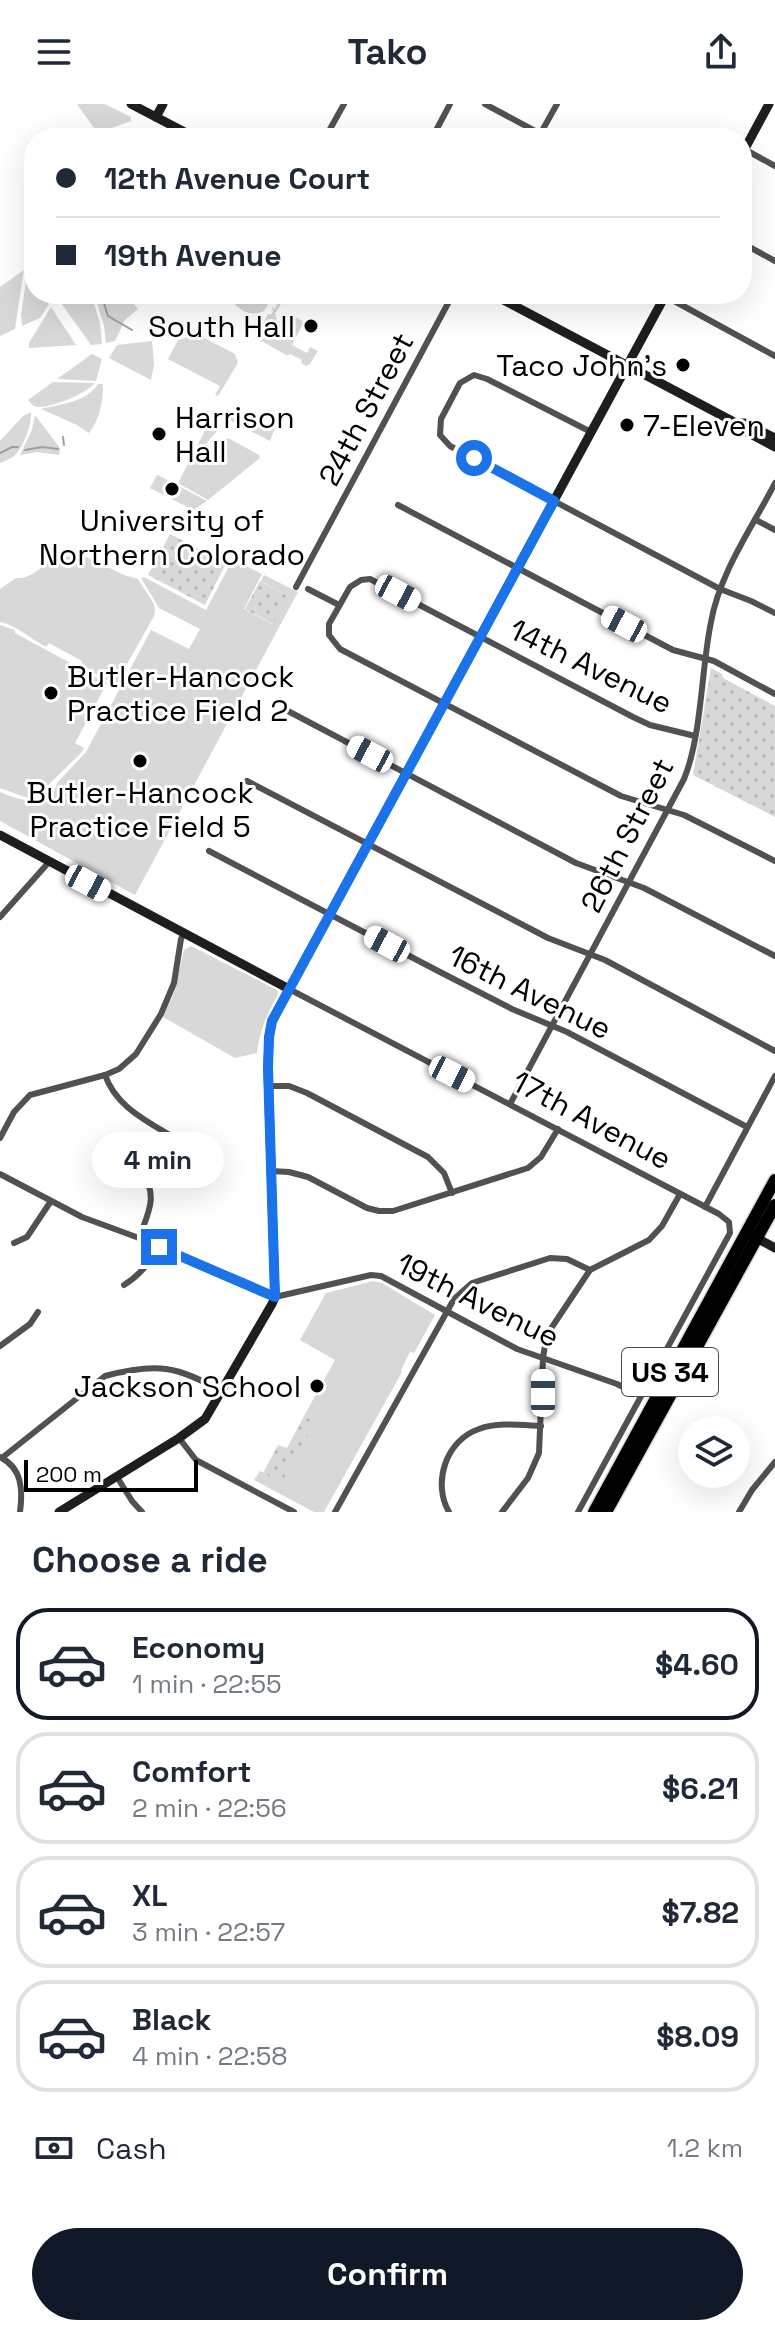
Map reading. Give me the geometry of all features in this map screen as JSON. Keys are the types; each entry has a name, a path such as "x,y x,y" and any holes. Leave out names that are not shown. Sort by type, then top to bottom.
{"highway":[{"name":"US 34","path":"606,1512 752,1235 775,1180"},
{"name":"US 34","path":"594,1512 752,1235 775,1205"}],"street":[{"path":"131,104 177,128"},
{"path":"156,117 163,104"},
{"path":"331,128 344,104"},
{"path":"437,128 450,104"},
{"path":"485,104 526,128"},
{"path":"544,128 557,104"},
{"path":"752,135 768,104 775,108"},
{"path":"752,156 775,166"},
{"path":"752,248 775,261"},
{"name":"24th Street","path":"296,587 448,304"},
{"path":"511,304 736,423 775,447"},
{"path":"59,1512 205,1419 275,1297 268,1086 270,1027 659,304"},
{"path":"680,304 775,356"},
{"path":"591,432 474,375 462,381 439,423 440,435 445,441 720,589 775,613"},
{"path":"736,423 745,423 775,438"},
{"name":"26th Street","path":"510,1104 688,768 713,611 720,589 775,483"},
{"path":"398,505 673,650 714,661 775,694"},
{"path":"756,520 775,530"},
{"name":"14th Avenue","path":"339,605 354,583 370,579 633,717 650,725 695,736"},
{"path":"308,589 339,605 329,624 329,635 340,649 621,796 701,822 775,861"},
{"path":"286,710 576,863 629,882 775,956"},
{"path":"247,781 548,938 590,954 775,1051"},
{"name":"17th Avenue","path":"0,835 726,1219 731,1230 641,1396"},
{"name":"16th Avenue","path":"209,851 747,1127"},
{"path":"0,917 49,862"},
{"path":"0,1138 14,1112 30,1095 105,1075 131,1059 156,1023 174,983 184,933"},
{"path":"105,1075 109,1087 122,1105 186,1146"},
{"path":"705,1207 775,1076"},
{"path":"268,1086 289,1086 307,1093 428,1157 444,1173 452,1193"},
{"path":"271,1171 308,1177 364,1207 379,1211 399,1209 528,1168 541,1157 558,1129"},
{"path":"139,1238 152,1198 146,1178 140,1171"},
{"path":"0,1174 82,1217 139,1238 275,1297"},
{"path":"502,1512 524,1485 536,1462 541,1441 543,1358 548,1334 582,1278 590,1270 649,1240 662,1226 680,1194"},
{"path":"14,1243 27,1237 51,1201"},
{"path":"752,1235 775,1248"},
{"path":"124,1285 153,1259 159,1247"},
{"path":"335,1512 458,1294 472,1283 541,1260 562,1258 590,1270"},
{"name":"19th Avenue","path":"275,1297 371,1275 388,1279 517,1349 617,1384 641,1396"},
{"path":"0,1346 30,1324 38,1312"},
{"path":"20,1512 20,1477 2,1457 105,1376 157,1368 178,1369 223,1392"},
{"path":"578,1512 641,1396"},
{"path":"449,1512 442,1493 441,1475 460,1441 473,1431 487,1427 541,1426"},
{"path":"179,1438 196,1460 294,1512"},
{"path":"739,1512 775,1462"},
{"path":"117,1477 142,1512"}],"shaded area":[{"path":"77,104 105,104 131,117 131,121 112,128 94,128"},
{"path":"24,270 15,329 0,336 0,287"},
{"path":"24,294 24,304 49,304 40,318 22,326"},
{"path":"62,304 94,304 102,344 91,345"},
{"path":"97,304 134,304 138,309 125,320 115,341 106,343"},
{"path":"235,304 268,304 264,311 258,313 248,313"},
{"path":"277,304 281,304 275,314 277,321 285,325 292,323 295,317 304,322 292,345 307,353 310,347 318,351 310,364 306,366 301,363 302,360 290,354 288,356 258,339 268,314 271,315 272,307 275,309"},
{"path":"51,307 76,345 29,348 29,343"},
{"path":"197,334 235,354 238,363 218,396 215,395 220,386 168,359 178,340"},
{"path":"152,341 154,364 151,380 109,358 117,345"},
{"path":"92,354 102,359 96,381 57,379"},
{"path":"53,382 94,384 76,396 52,405 37,407 28,400"},
{"path":"98,384 103,384 101,403 96,422 89,433 41,409 80,399"},
{"path":"229,411 252,413 262,418 261,421 275,428 270,441 230,420"},
{"path":"31,412 20,448 13,457 0,463 0,441 23,416"},
{"path":"35,415 60,448 59,455 37,452 20,455 32,430"},
{"path":"212,417 218,429 206,445 217,450 228,438 260,458 208,500 178,483"},
{"path":"157,475 207,501 193,510 150,488"},
{"path":"170,534 226,563 205,605 148,575"},
{"path":"84,556 138,579 154,604 154,616 118,680 118,686 81,666 82,661 49,643 46,647 18,629 0,622 0,589 16,578 33,574 57,558"},
{"path":"233,559 262,574 244,609 272,624 288,596 261,581 264,575 298,592 135,895 0,821 0,792 22,799 45,794 43,799 50,803 57,783 86,752 151,630 189,649 200,629 159,608 141,578 206,610"},
{"path":"260,581 288,596 273,624 245,609"},
{"path":"0,625 15,630 15,633 107,683 75,743 84,748 81,753 44,789 28,798 0,788"},
{"path":"711,668 722,674 723,678 775,706 775,817 693,775"},
{"path":"191,946 277,990 262,1029 257,1053 235,1058 163,1017 174,993 184,950"},
{"path":"373,1281 382,1283 435,1315 414,1353 410,1352 402,1372 324,1512 314,1512 254,1480 260,1471 281,1482 315,1422 304,1416 335,1360 300,1340 326,1293"},
{"path":"304,1416 315,1422 281,1483 263,1473 278,1445 287,1448"}],"waterway":[{"path":"104,304 108,316 132,330"},
{"path":"63,437 64,445"},
{"path":"0,453 18,447"},
{"path":"25,450 42,447 58,449"}],"place":[{"name":"South Hall","path":"311,326"},
{"name":"Taco John's","path":"683,365"},
{"name":"7-Eleven","path":"627,425"},
{"name":"Harrison Hall","path":"159,434"},
{"name":"University of Northern Colorado","path":"172,489"},
{"name":"Butler-Hancock Practice Field 2","path":"51,693"},
{"name":"Butler-Hancock Practice Field 5","path":"140,761"},
{"name":"Jackson School","path":"317,1386"}],"route":[{"path":"159,1247 275,1297 268,1068 272,1021 554,501 474,458"}]}
